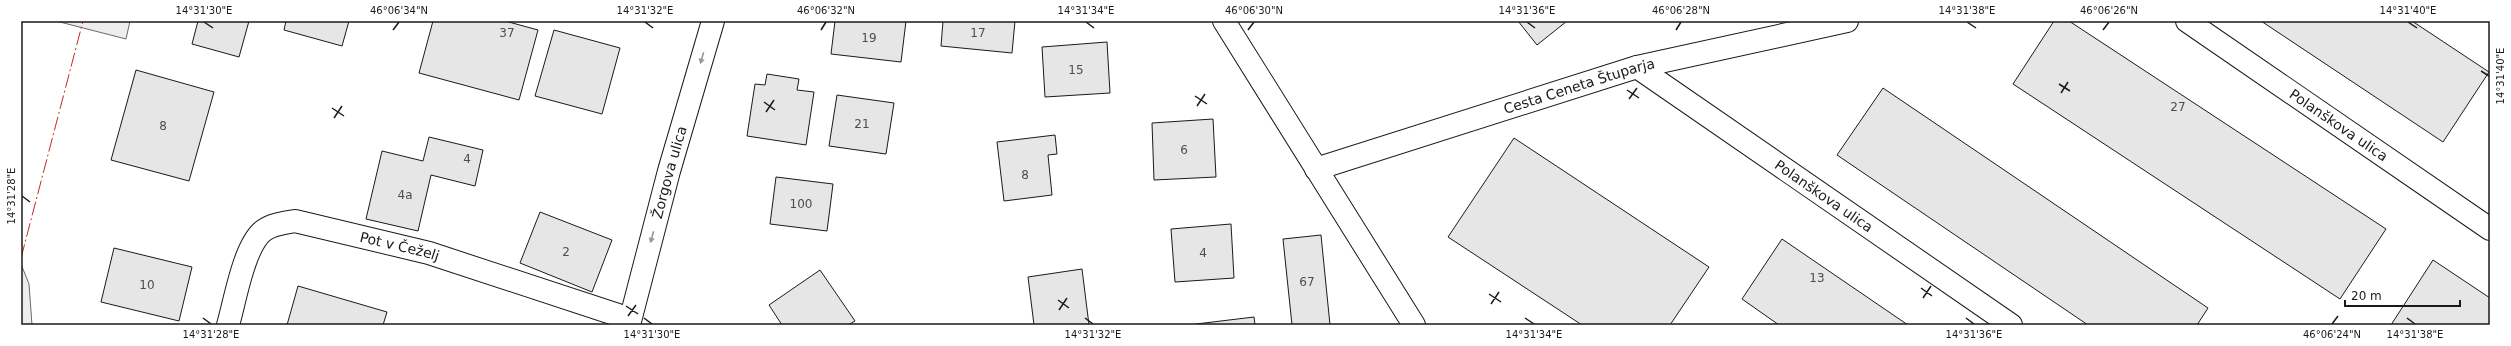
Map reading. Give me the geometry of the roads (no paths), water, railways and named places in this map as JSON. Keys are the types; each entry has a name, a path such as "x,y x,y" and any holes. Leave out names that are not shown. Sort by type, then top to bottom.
{"street":[{"name":"Žorgova ulica","path":"630,322 669,171 713,21"},
{"path":"1224,21 1414,325"},
{"name":"Cesta Ceneta Štuparja","path":"1316,169 1637,67 1847,21"},
{"name":"Polanškova ulica","path":"2187,21 2490,230"},
{"name":"Polanškova ulica","path":"1637,67 2011,325"},
{"name":"Pot v Čeželj","path":"228,325 251,248 262,231 275,224 295,221 429,253 630,322"}]}
